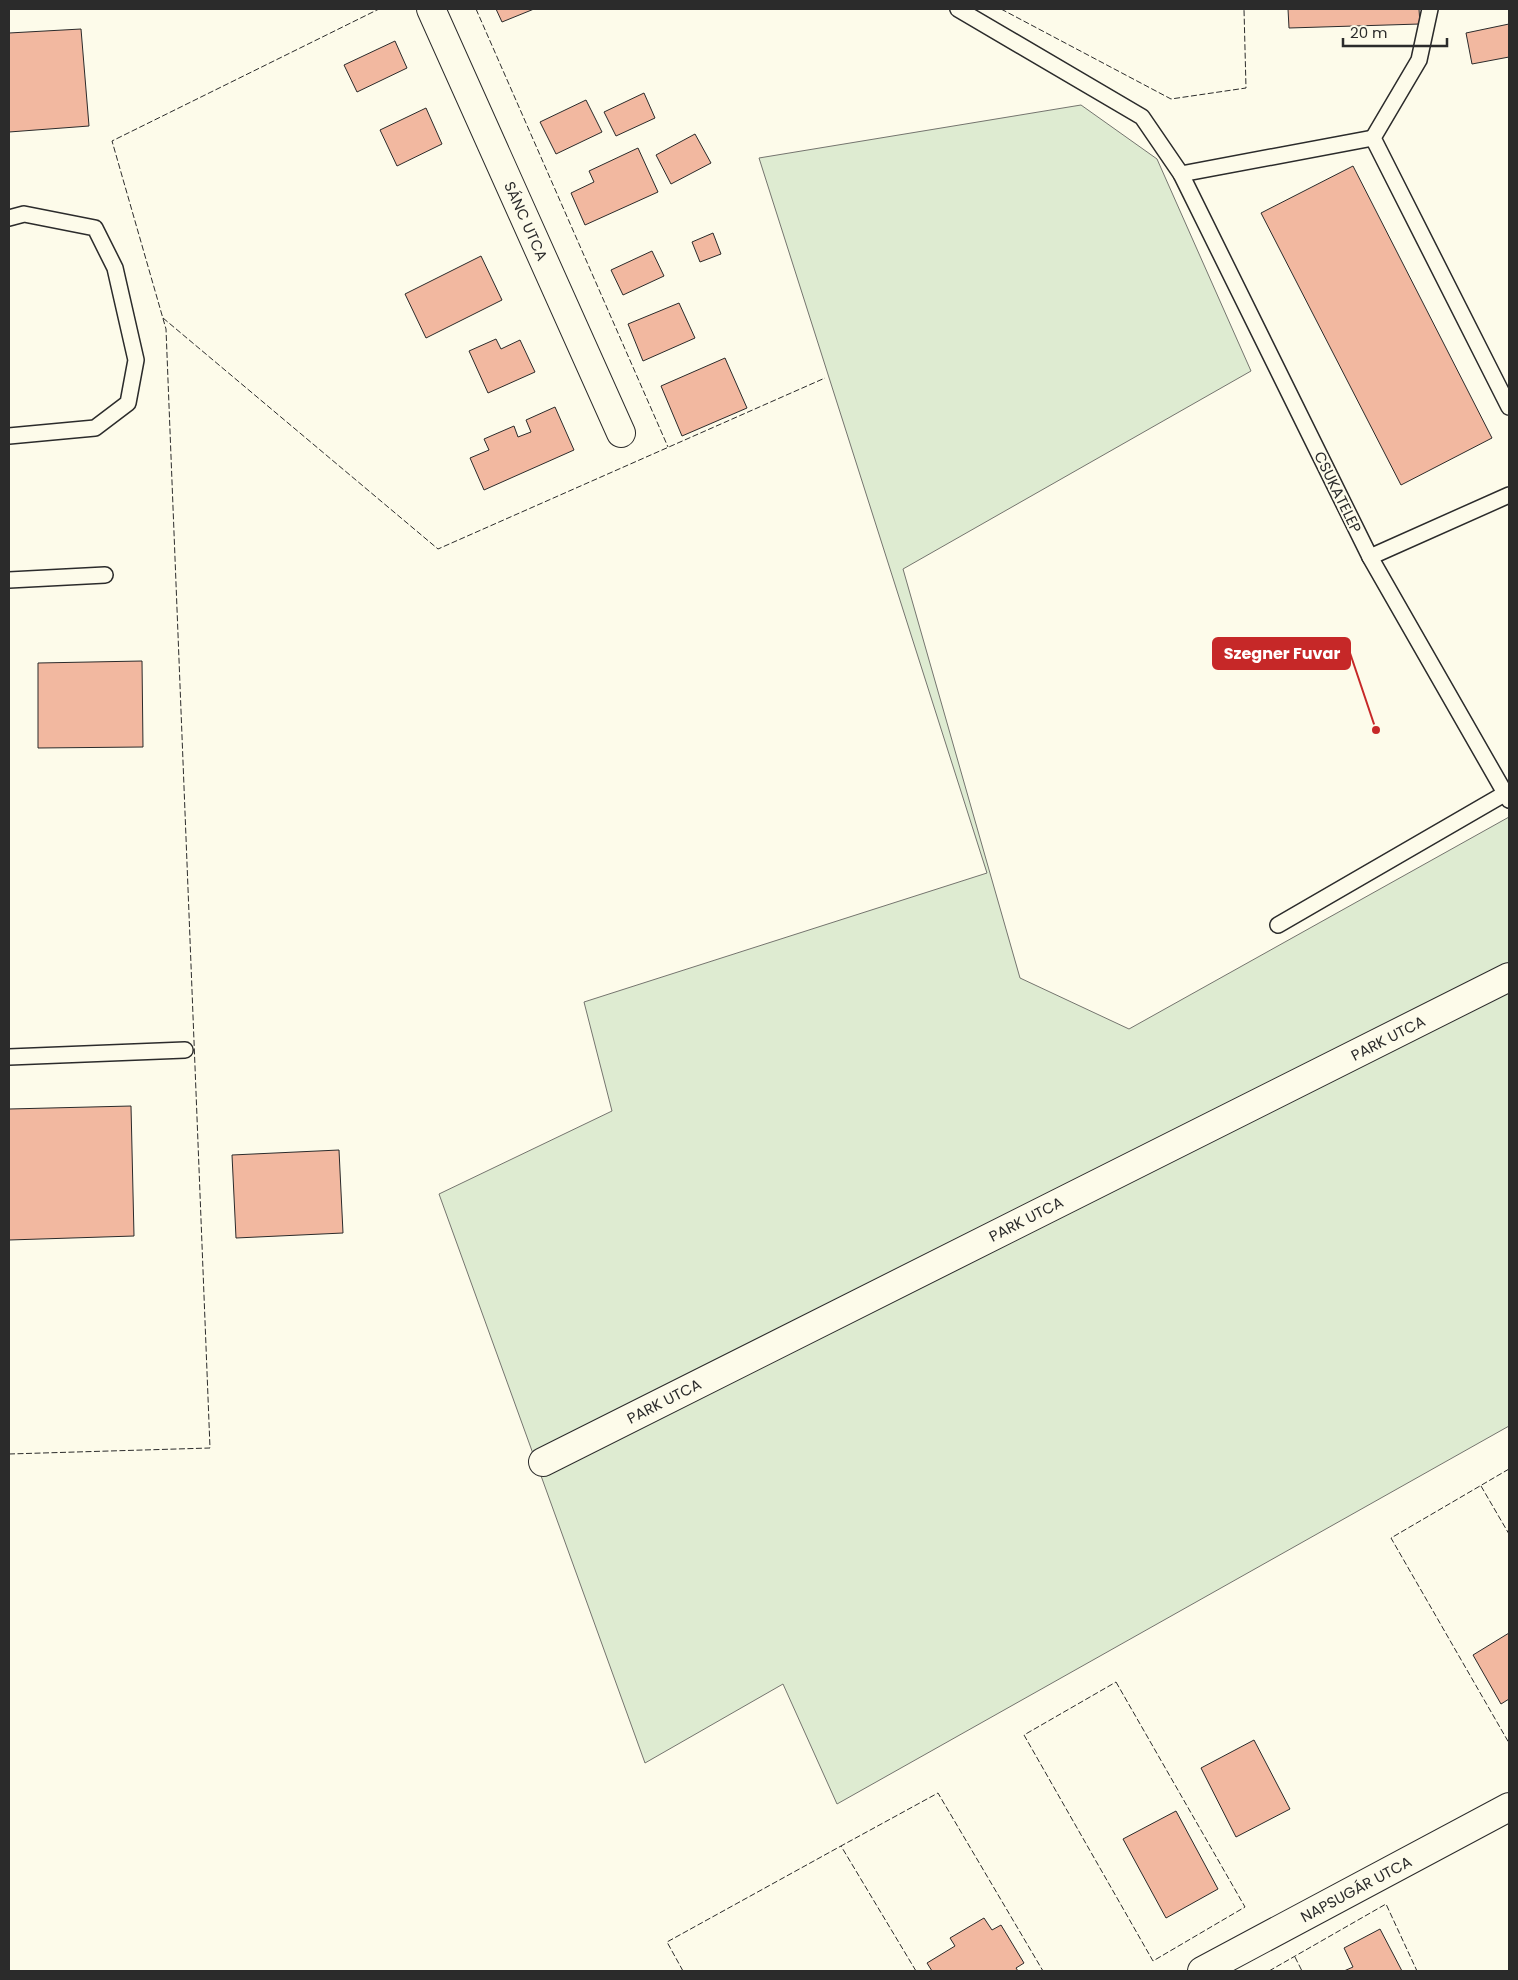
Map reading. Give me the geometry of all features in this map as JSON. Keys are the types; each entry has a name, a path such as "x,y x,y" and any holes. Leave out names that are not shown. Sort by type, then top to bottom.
{"street":[{"name":"SÁNC UTCA","path":"431,9 621,433"},
{"name":"PARK UTCA","path":"543,1462 1509,977"},
{"name":"NAPSUGÁR UTCA","path":"1202,1971 1509,1807"}],"lane":[{"name":"CSUKATELEP","path":"958,9 1142,116 1182,174 1370,557 1508,797"},
{"path":"1182,174 1373,138 1419,60 1430,9"},
{"path":"1373,138 1509,407"},
{"path":"9,218 24,214 95,228 115,268 136,360 128,403 95,428 9,436"},
{"path":"1370,557 1509,494"},
{"path":"9,580 105,575"},
{"path":"1278,925 1508,797"},
{"path":"9,1057 186,1050"}],"green space":[{"path":"1081,105 1157,159 1251,371 903,569 1020,978 1129,1029 1509,817 1509,1426 837,1804 783,1684 645,1763 439,1194 612,1111 584,1002 987,873 759,158"}],"building":[{"path":"496,9 534,9 502,22"},
{"path":"1288,9 1419,9 1420,24 1289,28"},
{"path":"1509,24 1509,57 1472,64 1466,33"},
{"path":"81,29 89,126 9,132 9,33"},
{"path":"395,41 407,68 357,92 344,65"},
{"path":"644,93 655,118 616,136 604,112"},
{"path":"586,100 602,132 556,154 540,122"},
{"path":"426,108 442,144 397,166 380,130"},
{"path":"695,134 711,163 671,184 656,155"},
{"path":"638,148 658,192 585,225 571,193 594,182 589,171"},
{"path":"1353,166 1492,438 1401,485 1261,213"},
{"path":"713,233 721,254 700,262 692,242"},
{"path":"652,251 664,276 623,295 611,270"},
{"path":"481,256 502,300 426,338 405,294"},
{"path":"679,303 695,338 643,361 628,324"},
{"path":"496,339 501,349 520,340 535,372 488,393 469,351"},
{"path":"725,358 747,408 682,436 661,386"},
{"path":"555,407 574,450 484,490 470,458 489,450 484,439 514,426 518,437 531,432 526,420"},
{"path":"142,661 143,747 38,748 38,663"},
{"path":"131,1106 134,1236 9,1240 9,1109"},
{"path":"339,1150 343,1233 236,1238 232,1155"},
{"path":"1509,1633 1509,1699 1501,1704 1473,1655"},
{"path":"1254,1740 1290,1809 1236,1837 1201,1768"},
{"path":"1176,1811 1218,1889 1166,1918 1123,1839"},
{"path":"984,1918 992,1930 1001,1925 1024,1963 1016,1968 1018,1971 932,1971 927,1963 955,1946 950,1938"},
{"path":"1380,1929 1402,1971 1344,1971 1353,1967 1344,1948"}],"fence":[{"path":"9,1454 210,1448 166,329 112,141 379,9"},
{"path":"476,9 668,447"},
{"path":"1001,9 1171,99 1246,88 1244,9"},
{"path":"163,318 438,549 825,378"},
{"path":"1509,1469 1391,1538 1509,1743"},
{"path":"1481,1486 1509,1534"},
{"path":"1116,1682 1245,1907 1153,1961 1024,1735 1116,1682"},
{"path":"916,1971 841,1846 938,1793 1043,1971"},
{"path":"683,1971 667,1942 841,1846"},
{"path":"1269,1971 1386,1904 1417,1971"},
{"path":"1295,1957 1302,1971"}],"place":[{"name":"Szegner Fuvar","path":"1376,730"}]}
